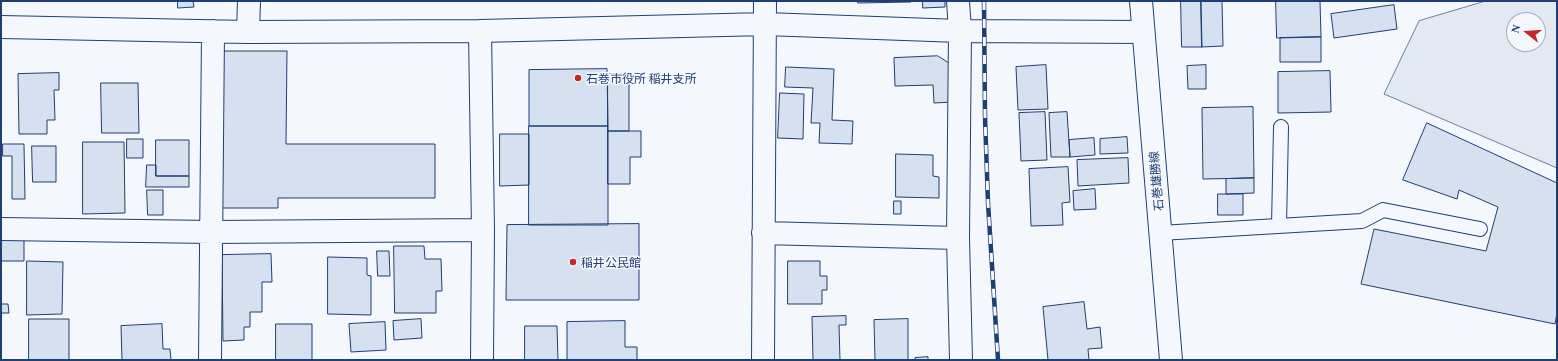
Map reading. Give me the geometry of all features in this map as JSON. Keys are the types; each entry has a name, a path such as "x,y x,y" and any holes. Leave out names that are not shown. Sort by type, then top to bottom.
{"street":[{"path":"248,32 249,1"},
{"path":"763,360 765,1"},
{"path":"958,1 960,31 958,238 961,360"},
{"name":"石巻雄勝線","path":"1141,1 1171,360"},
{"path":"1,27 248,32 480,31 764,24 960,31 1143,32"},
{"path":"210,360 213,31"},
{"path":"480,31 483,230 482,360"},
{"path":"1,229 211,232 483,230"},
{"path":"763,233 958,238"}],"lane":[{"path":"1279,226 1281,127"},
{"path":"1160,233 1362,221 1383,210 1480,229"}],"shaded area":[{"path":"1486,1 1557,1 1557,168 1384,94 1419,21"}],"building":[{"path":"178,1 193,1 194,7 178,8"},
{"path":"858,1 911,1 911,2 858,3"},
{"path":"923,1 945,1 945,7 923,8"},
{"path":"1181,1 1201,1 1202,47 1182,47"},
{"path":"1201,1 1222,1 1223,46 1202,47"},
{"path":"1276,1 1320,1 1321,37 1277,38"},
{"path":"1394,5 1397,29 1334,38 1331,14"},
{"path":"1321,37 1321,62 1280,62 1280,38"},
{"path":"218,51 287,51 286,144 435,144 435,198 278,198 278,208 217,208"},
{"path":"938,56 952,65 953,102 934,103 933,85 895,86 894,58"},
{"path":"1046,65 1048,109 1018,110 1016,67"},
{"path":"1206,65 1206,89 1188,89 1187,66"},
{"path":"786,67 834,69 832,120 853,121 852,144 819,143 820,123 811,123 813,88 785,87"},
{"path":"607,69 608,126 529,126 529,70"},
{"path":"1330,71 1331,112 1278,113 1278,72"},
{"path":"59,73 59,90 54,90 55,120 47,120 47,134 19,134 18,74"},
{"path":"608,74 629,74 629,131 608,131"},
{"path":"101,83 138,83 139,133 102,133"},
{"path":"780,93 804,94 803,139 778,138"},
{"path":"1253,107 1254,178 1203,179 1202,108"},
{"path":"1045,112 1047,160 1021,161 1019,113"},
{"path":"1067,112 1070,157 1051,157 1049,113"},
{"path":"1427,123 1557,183 1557,313 1555,324 1361,284 1374,229 1486,251 1498,207 1459,190 1457,199 1403,180"},
{"name":"稲井公民館","path":"529,126 608,126 608,225 529,225"},
{"path":"608,131 641,131 641,157 630,157 630,184 608,184"},
{"path":"500,134 529,134 529,185 500,186"},
{"path":"1127,137 1128,153 1100,154 1100,139"},
{"path":"1094,138 1095,155 1070,157 1069,140"},
{"path":"127,139 143,139 143,158 127,158"},
{"path":"156,140 189,140 189,176 156,176"},
{"path":"83,142 124,142 125,213 83,214"},
{"path":"3,144 24,144 25,199 12,199 12,156 3,156"},
{"path":"32,146 56,146 56,182 33,182"},
{"path":"896,154 933,155 933,176 939,177 939,198 896,197"},
{"path":"1128,158 1129,183 1078,186 1077,160"},
{"path":"147,165 156,165 156,176 189,176 189,187 146,187"},
{"path":"1068,167 1070,202 1062,203 1063,225 1031,226 1029,169"},
{"path":"1254,178 1254,193 1226,194 1226,179"},
{"path":"1095,189 1096,209 1074,210 1073,191"},
{"path":"147,190 163,190 163,215 148,215"},
{"path":"1218,194 1243,194 1243,215 1218,215"},
{"path":"894,201 901,201 901,214 894,214"},
{"name":"稲井公民館","path":"639,224 639,300 506,300 507,225"},
{"path":"1,238 24,238 24,261 1,261"},
{"path":"394,246 424,246 425,259 441,259 442,291 436,291 436,313 395,313"},
{"path":"377,251 389,251 390,276 378,276"},
{"path":"271,254 272,282 262,282 262,312 250,312 250,327 244,327 244,340 223,341 222,255"},
{"path":"328,257 367,258 367,275 371,276 371,315 328,314"},
{"path":"27,261 63,262 62,314 27,315"},
{"path":"788,261 820,261 820,276 827,276 827,290 822,290 822,304 788,304"},
{"path":"1084,302 1087,329 1100,327 1102,348 1088,349 1089,360 1048,360 1043,307"},
{"path":"1,304 8,304 9,313 1,313"},
{"path":"846,316 846,325 839,325 840,360 813,360 812,317"},
{"path":"29,319 69,319 69,360 29,360"},
{"path":"421,319 422,338 394,340 393,321"},
{"path":"908,319 908,360 875,360 874,320"},
{"path":"625,321 625,347 637,347 637,360 567,360 567,322"},
{"path":"385,322 386,350 351,352 349,324"},
{"path":"162,324 163,349 170,349 171,360 122,360 121,326"},
{"path":"276,324 312,324 312,360 276,360"},
{"path":"525,326 557,326 558,360 525,360"},
{"path":"928,357 928,360 915,360 915,358"}],"railway":[{"path":"984,1 985,117 988,203 998,360"}],"place":[{"name":"石巻市役所 稲井支所","path":"578,78"},
{"name":"稲井公民館","path":"573,262"}]}
